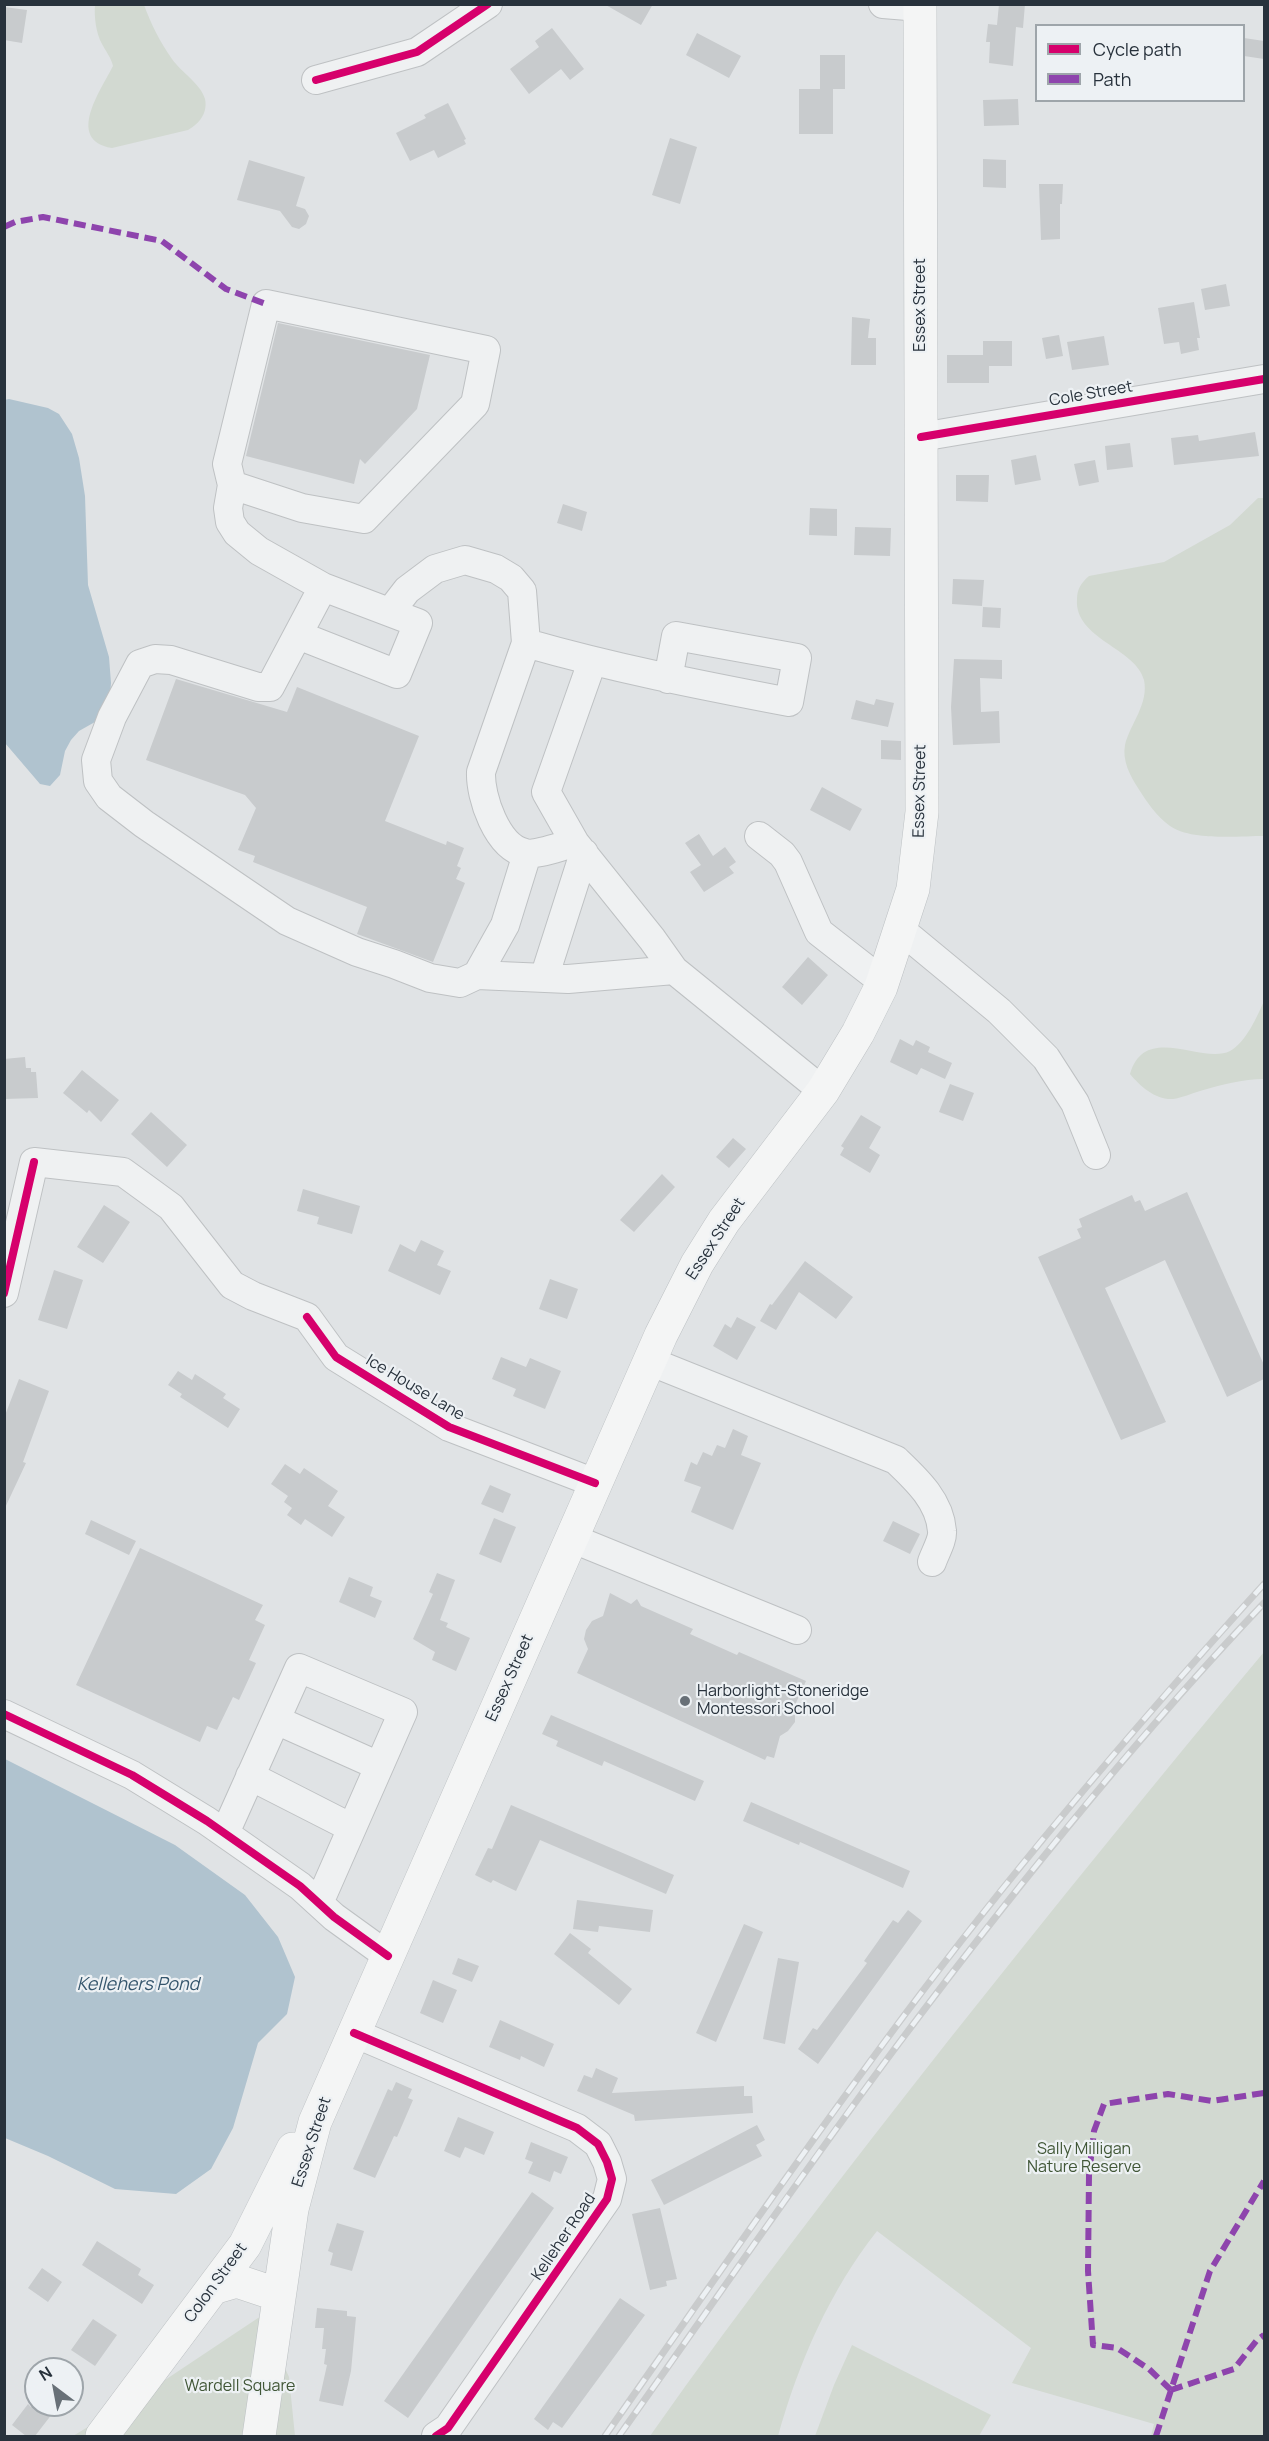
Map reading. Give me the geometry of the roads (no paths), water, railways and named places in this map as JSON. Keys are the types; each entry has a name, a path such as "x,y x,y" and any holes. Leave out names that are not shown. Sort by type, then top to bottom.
{"main road":[{"name":"Essex Street","path":"260,2436 292,2209 315,2122 649,1361 697,1264 713,1238 823,1091 858,1033 883,982 913,889 922,812 920,6"},
{"name":"Colon Street","path":"102,2436 246,2245 301,2133 315,2122"},
{"path":"213,2288 237,2281 279,2295"}],"street":[{"path":"316,80 417,52 488,4"},
{"path":"883,4 920,6"},
{"path":"232,485 302,508 364,519 475,404 486,350 266,304 227,464 232,485 228,508 230,522 237,533 259,551 323,587 418,623 398,674 298,635"},
{"name":"Cole Street","path":"921,437 1264,379"},
{"path":"390,612 407,590 435,569 465,560 496,569 511,578 522,591 526,643 481,771 480,788 496,829 511,847 527,854 580,848"},
{"path":"323,587 270,687 258,687 171,660 155,659 140,664 112,717 96,760 98,781 110,797 144,824 287,921 357,952 394,963 430,978 460,982 477,975 568,979 674,970"},
{"path":"526,643 592,662 668,679"},
{"path":"592,662 546,792 580,848 674,970 823,1091"},
{"path":"759,836 782,854 788,862 819,932 883,982"},
{"path":"544,978 580,848"},
{"path":"477,975 505,925 527,854"},
{"path":"901,930 999,1011 1046,1058 1075,1103 1096,1155"},
{"name":"Ice House Lane","path":"4,1293 34,1162 123,1172 171,1207 232,1285 253,1296 307,1317 336,1357 449,1427 595,1483"},
{"path":"649,1361 896,1460 916,1480 936,1506 943,1532 932,1562"},
{"path":"571,1538 797,1630"},
{"path":"225,1833 299,1668 403,1712 319,1903"},
{"path":"4,1714 132,1775 225,1833 300,1886 388,1956"},
{"path":"276,1720 379,1766"},
{"path":"250,1776 352,1828"},
{"name":"Kelleher Road","path":"354,2033 577,2128 598,2144 612,2179 607,2199 584,2235 448,2428 436,2436"}],"water":[{"path":"9,399 48,408 59,414 72,434 79,458 85,496 88,585 109,657 111,683 109,709 102,718 79,731 71,740 65,751 60,775 50,786 40,784 5,743 4,400"},
{"name":"Kellehers Pond","path":"5,1759 175,1845 245,1895 278,1937 295,1977 287,2014 258,2043 233,2128 211,2169 176,2194 115,2189 5,2138"}],"railway":[{"path":"605,2436 827,2121 989,1905 1170,1689 1264,1584"},
{"path":"619,2436 828,2140 899,2043 1030,1873 1121,1763 1215,1655 1264,1603"}],"place":[{"name":"Harborlight-Stoneridge Montessori School","path":"685,1701"}],"park label":[{"name":"Sally Milligan Nature Reserve","path":"1084,2159"},
{"name":"Wardell Square","path":"240,2387"}]}
